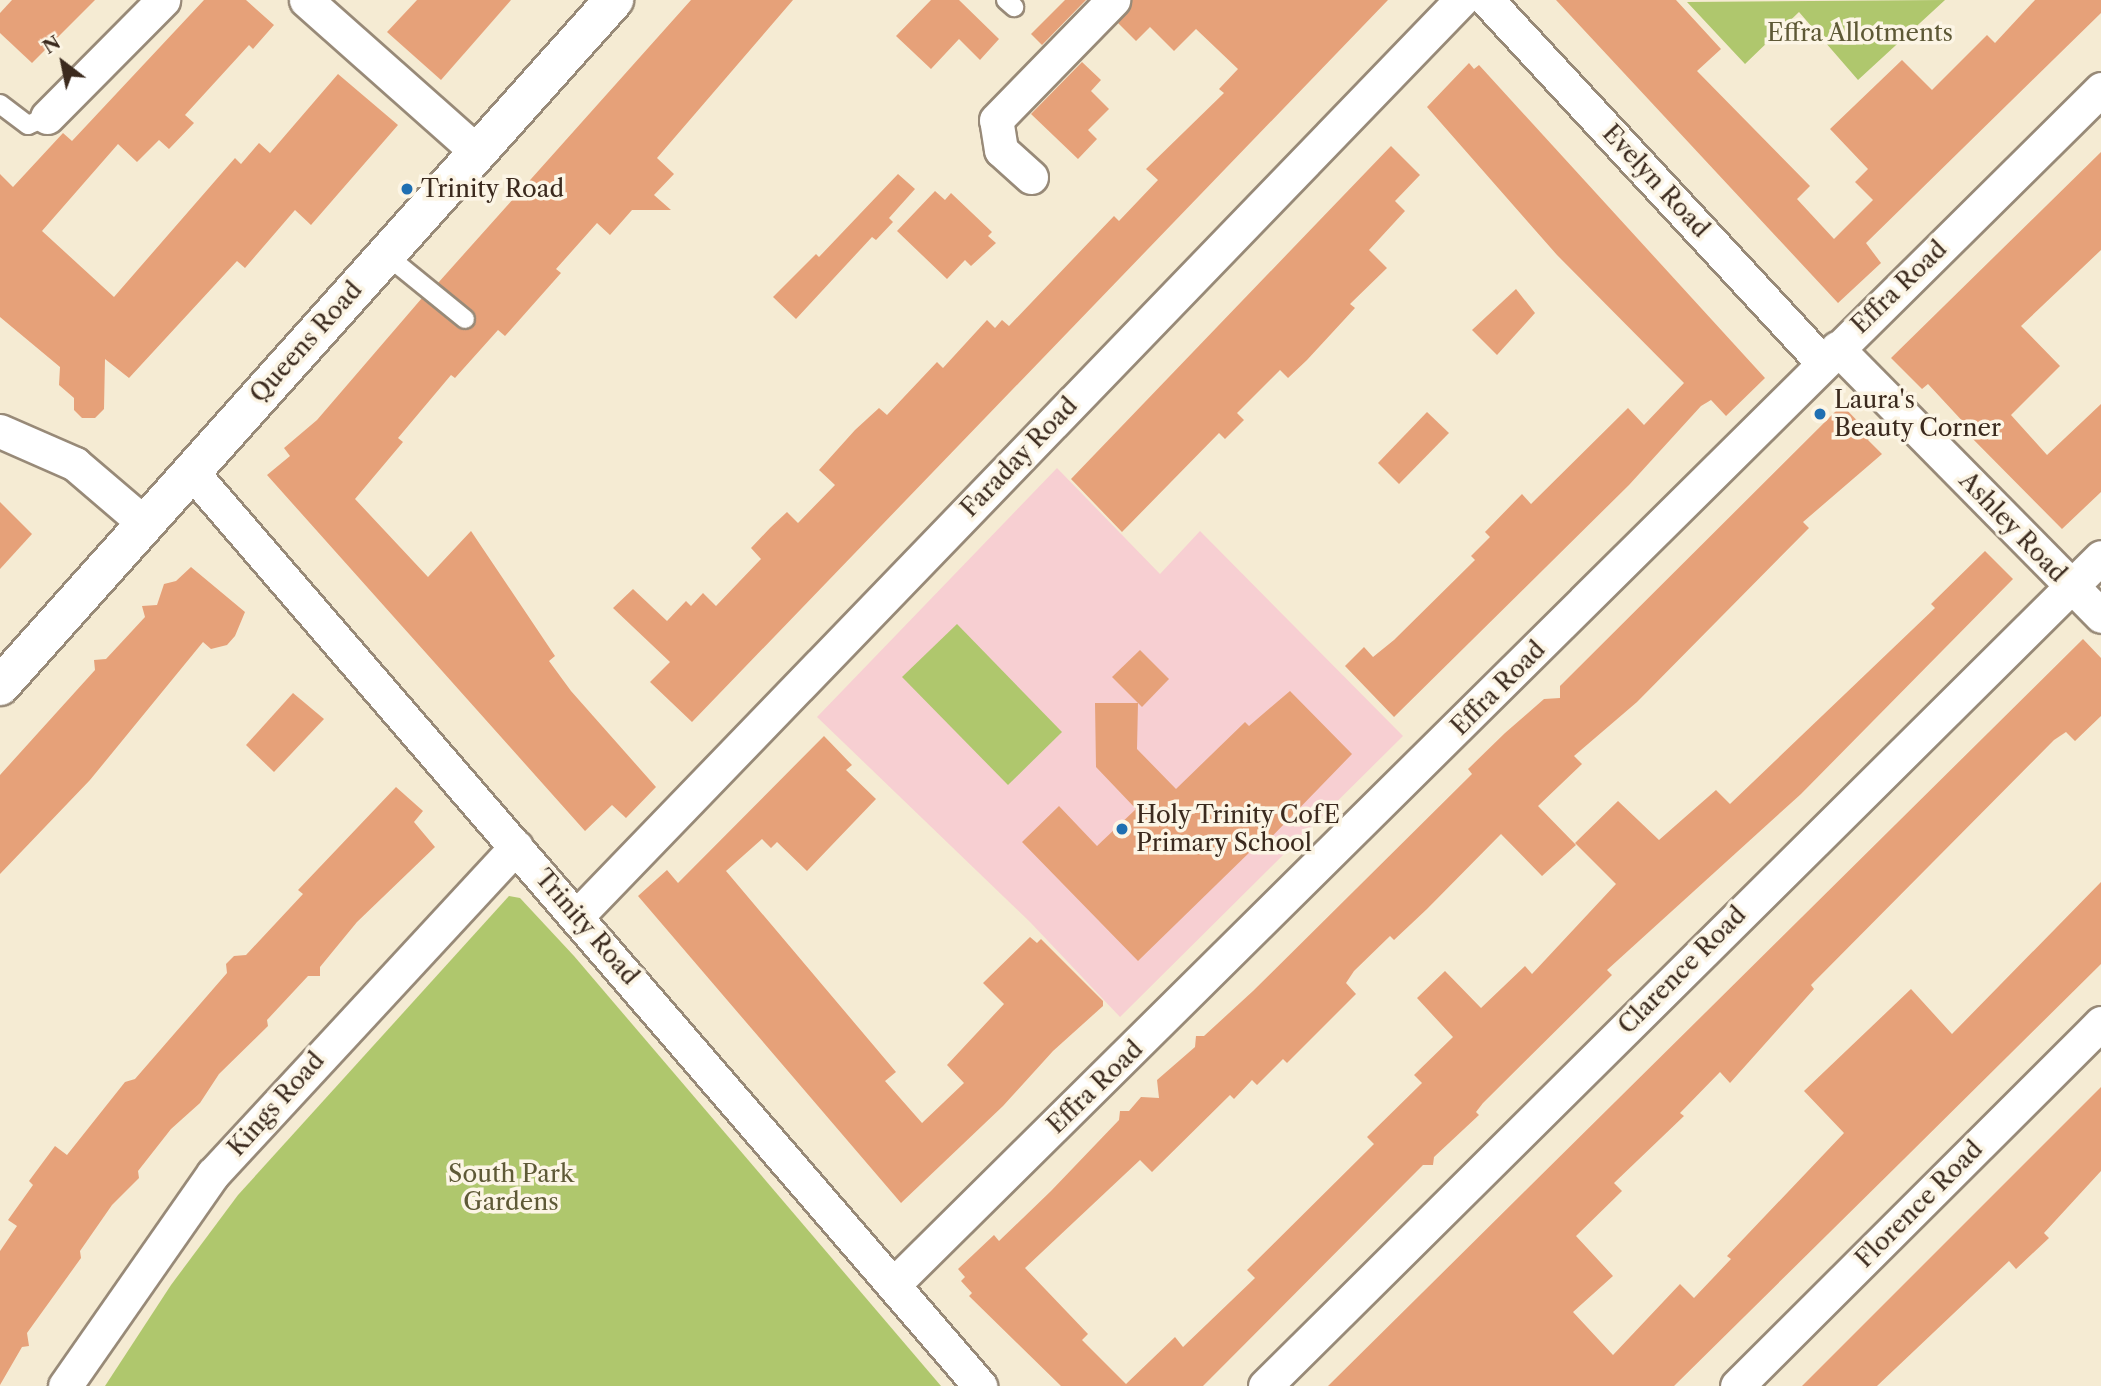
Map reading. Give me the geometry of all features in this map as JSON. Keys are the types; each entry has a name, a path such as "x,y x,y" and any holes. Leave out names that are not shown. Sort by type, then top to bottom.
{"street":[{"path":"47,117 163,0"},
{"path":"306,0 476,151"},
{"name":"Queens Road","path":"0,686 190,470 614,0"},
{"path":"1031,177 1001,150 996,120 1113,0"},
{"name":"Faraday Road","path":"578,915 1461,0"},
{"name":"Evelyn Road","path":"1487,0 1830,355"},
{"name":"Effra Road","path":"893,1284 2101,89"},
{"name":"Ashley Road","path":"1830,355 2101,616"},
{"path":"0,431 75,464 144,523"},
{"name":"Trinity Road","path":"190,470 578,915 980,1386"},
{"name":"Clarence Road","path":"1265,1386 2101,557"},
{"name":"Kings Road","path":"65,1386 214,1174 516,847"},
{"name":"Florence Road","path":"1737,1386 2101,1023"}],"lane":[{"path":"0,104 28,125 47,117"},
{"path":"385,254 465,319"}],"shaded area":[{"name":"Holy Trinity CofE Primary School","path":"1057,468 1160,574 1200,531 1403,736 1120,1017 1030,922 817,717"}],"green space":[{"name":"Effra Allotments","path":"1945,0 1858,80 1799,12 1745,64 1687,2"},
{"path":"957,624 1062,732 1008,785 902,677"},
{"name":"South Park Gardens","path":"509,896 520,898 574,956 941,1386 105,1386 171,1285 238,1195"}],"building":[{"path":"12,0 95,0 32,63 0,33 0,13"},
{"path":"204,0 246,0 274,25 253,49 249,45 185,115 194,123 169,149 159,140 137,162 118,144 42,231 114,297 235,158 241,164 259,143 270,153 338,74 398,125 311,225 295,210 245,268 237,261 129,378 105,359 104,409 95,418 82,418 74,410 74,398 59,385 60,367 0,317 0,174 13,187 63,133 72,141"},
{"path":"417,0 511,0 441,80 387,32"},
{"path":"691,0 793,0 657,158 674,174 654,195 671,210 632,210 610,235 597,223 556,269 561,273 505,336 498,330 455,378 451,375 398,438 403,442 355,499 428,577 471,531 555,656 549,661 571,691 656,787 626,818 612,805 585,831 267,475 290,456 284,448 317,420 422,298 458,328 473,327 473,311 438,283"},
{"path":"931,0 959,0 999,39 980,60 959,39 931,69 896,36"},
{"path":"1065,0 1086,0 1042,45 1031,34"},
{"path":"1132,0 1388,0 692,722 650,682 670,662 613,608 633,589 667,621 686,601 691,606 703,593 716,606 761,559 751,548 770,528 787,512 798,523 835,485 819,470 855,430 879,408 887,415 937,362 943,368 987,320 995,328 1002,320 1009,326 1114,216 1119,221 1158,180 1146,169 1224,93 1219,89 1238,69 1196,29 1174,51 1150,27 1136,41 1118,23"},
{"path":"1556,0 1676,0 1721,49 1697,71 1810,186 1797,199 1834,239 1873,200 1855,182 1868,169 1830,129 1902,60 1932,90 1987,35 1995,43 2035,0 2101,0 2101,13 1866,243 1881,263 1838,303"},
{"path":"1082,62 1101,80 1091,91 1109,109 1088,130 1097,139 1078,159 1031,114"},
{"path":"1469,63 1474,69 1479,65 1765,378 1726,416 1711,400 1701,406 1629,485 1394,717 1345,666 1364,647 1373,657 1394,640 1475,560 1471,556 1490,537 1485,532 1522,494 1531,504 1628,408 1644,425 1684,383 1557,255 1427,107"},
{"path":"1391,146 1420,175 1395,201 1405,211 1369,250 1387,268 1350,304 1355,308 1307,360 1288,378 1280,370 1237,413 1244,420 1225,439 1219,433 1122,532 1071,479"},
{"path":"2101,152 2101,250 2021,326 2060,366 2011,415 2047,455 2101,404 2101,492 2062,529 1962,428 1966,425 1928,384 1922,389 1891,358"},
{"path":"898,174 915,189 889,218 893,222 876,240 872,237 796,319 773,297 816,254 819,257"},
{"path":"935,191 945,200 951,193 992,232 988,236 996,243 971,266 965,260 947,279 897,231"},
{"path":"1516,289 1535,313 1497,355 1472,330"},
{"path":"1842,405 1872,436 1868,440 1882,454 1803,522 1809,528 1637,702 1574,756 1582,764 1538,806 1576,845 1542,876 1501,834 1394,940 1390,936 1354,971 1346,983 1356,994 1287,1063 1283,1059 1257,1085 1252,1080 1234,1099 1230,1095 1152,1172 1140,1160 1025,1268 1088,1334 1082,1340 1126,1384 1175,1337 1183,1347 1255,1278 1247,1270 1374,1144 1367,1137 1422,1083 1414,1075 1453,1037 1417,998 1445,971 1481,1008 1525,966 1532,974 1616,884 1575,843 1618,801 1659,840 1716,790 1730,804 1935,608 1931,604 1985,551 2013,579 1801,794 1607,970 1612,975 1483,1103 1476,1112 1479,1115 1434,1157 1433,1165 1423,1165 1203,1386 1061,1386 969,1296 972,1293 961,1281 965,1277 958,1269 994,1235 999,1241 1051,1191 1119,1120 1120,1111 1129,1111 1141,1097 1159,1098 1157,1080 1195,1047 1196,1036 1204,1036 1253,991 1472,774 1468,769 1505,733 1544,699 1560,698 1560,686"},
{"path":"1427,412 1449,433 1399,484 1378,463"},
{"path":"0,502 32,534 0,569"},
{"path":"191,567 245,612 235,636 227,645 211,649 203,642 90,780 0,874 0,775 95,670 94,660 106,659 145,617 142,606 157,605 164,584 176,581"},
{"path":"2083,639 2101,658 2101,716 2075,741 2066,732 2054,740 1811,985 1814,989 1730,1083 1720,1072 1680,1113 1684,1116 1614,1183 1622,1191 1576,1236 1613,1276 1573,1312 1613,1355 1680,1284 1694,1298 1731,1259 1727,1256 1844,1133 1804,1091 1911,989 1952,1034 2101,882 2101,964 1904,1159 1674,1386 1328,1386"},
{"path":"1140,650 1169,679 1142,707 1112,677"},
{"path":"1290,691 1352,754 1258,851 1255,847 1138,961 1022,842 1059,806 1097,846 1136,809 1096,767 1095,703 1138,703 1137,749 1176,789 1245,722 1249,726"},
{"path":"293,693 324,719 274,772 246,745"},
{"path":"824,736 852,765 846,770 876,799 807,871 777,842 771,848 762,839 726,871 896,1072 885,1081 922,1123 964,1083 947,1065 1004,1004 983,983 1030,937 1037,943 1041,939 1103,1001 1103,1006 1053,1051 1003,1106 901,1203 638,896 667,870 678,883"},
{"path":"396,787 423,811 414,822 435,847 357,922 320,967 320,976 308,976 267,1020 268,1026 219,1074 200,1103 171,1129 138,1171 139,1178 112,1205 80,1251 81,1258 27,1333 29,1346 22,1347 0,1385 0,1251 17,1226 8,1220 33,1185 29,1181 55,1146 67,1155 125,1082 135,1079 227,973 226,964 234,956 246,955 303,894 298,890"},
{"path":"2101,1087 2101,1171 2044,1233 2049,1238 2016,1269 2009,1261 1877,1386 1802,1386"}],"place":[{"name":"Trinity Road","path":"407,189"},
{"name":"Laura's Beauty Corner","path":"1820,414"},
{"name":"Holy Trinity CofE Primary School","path":"1122,829"}]}
